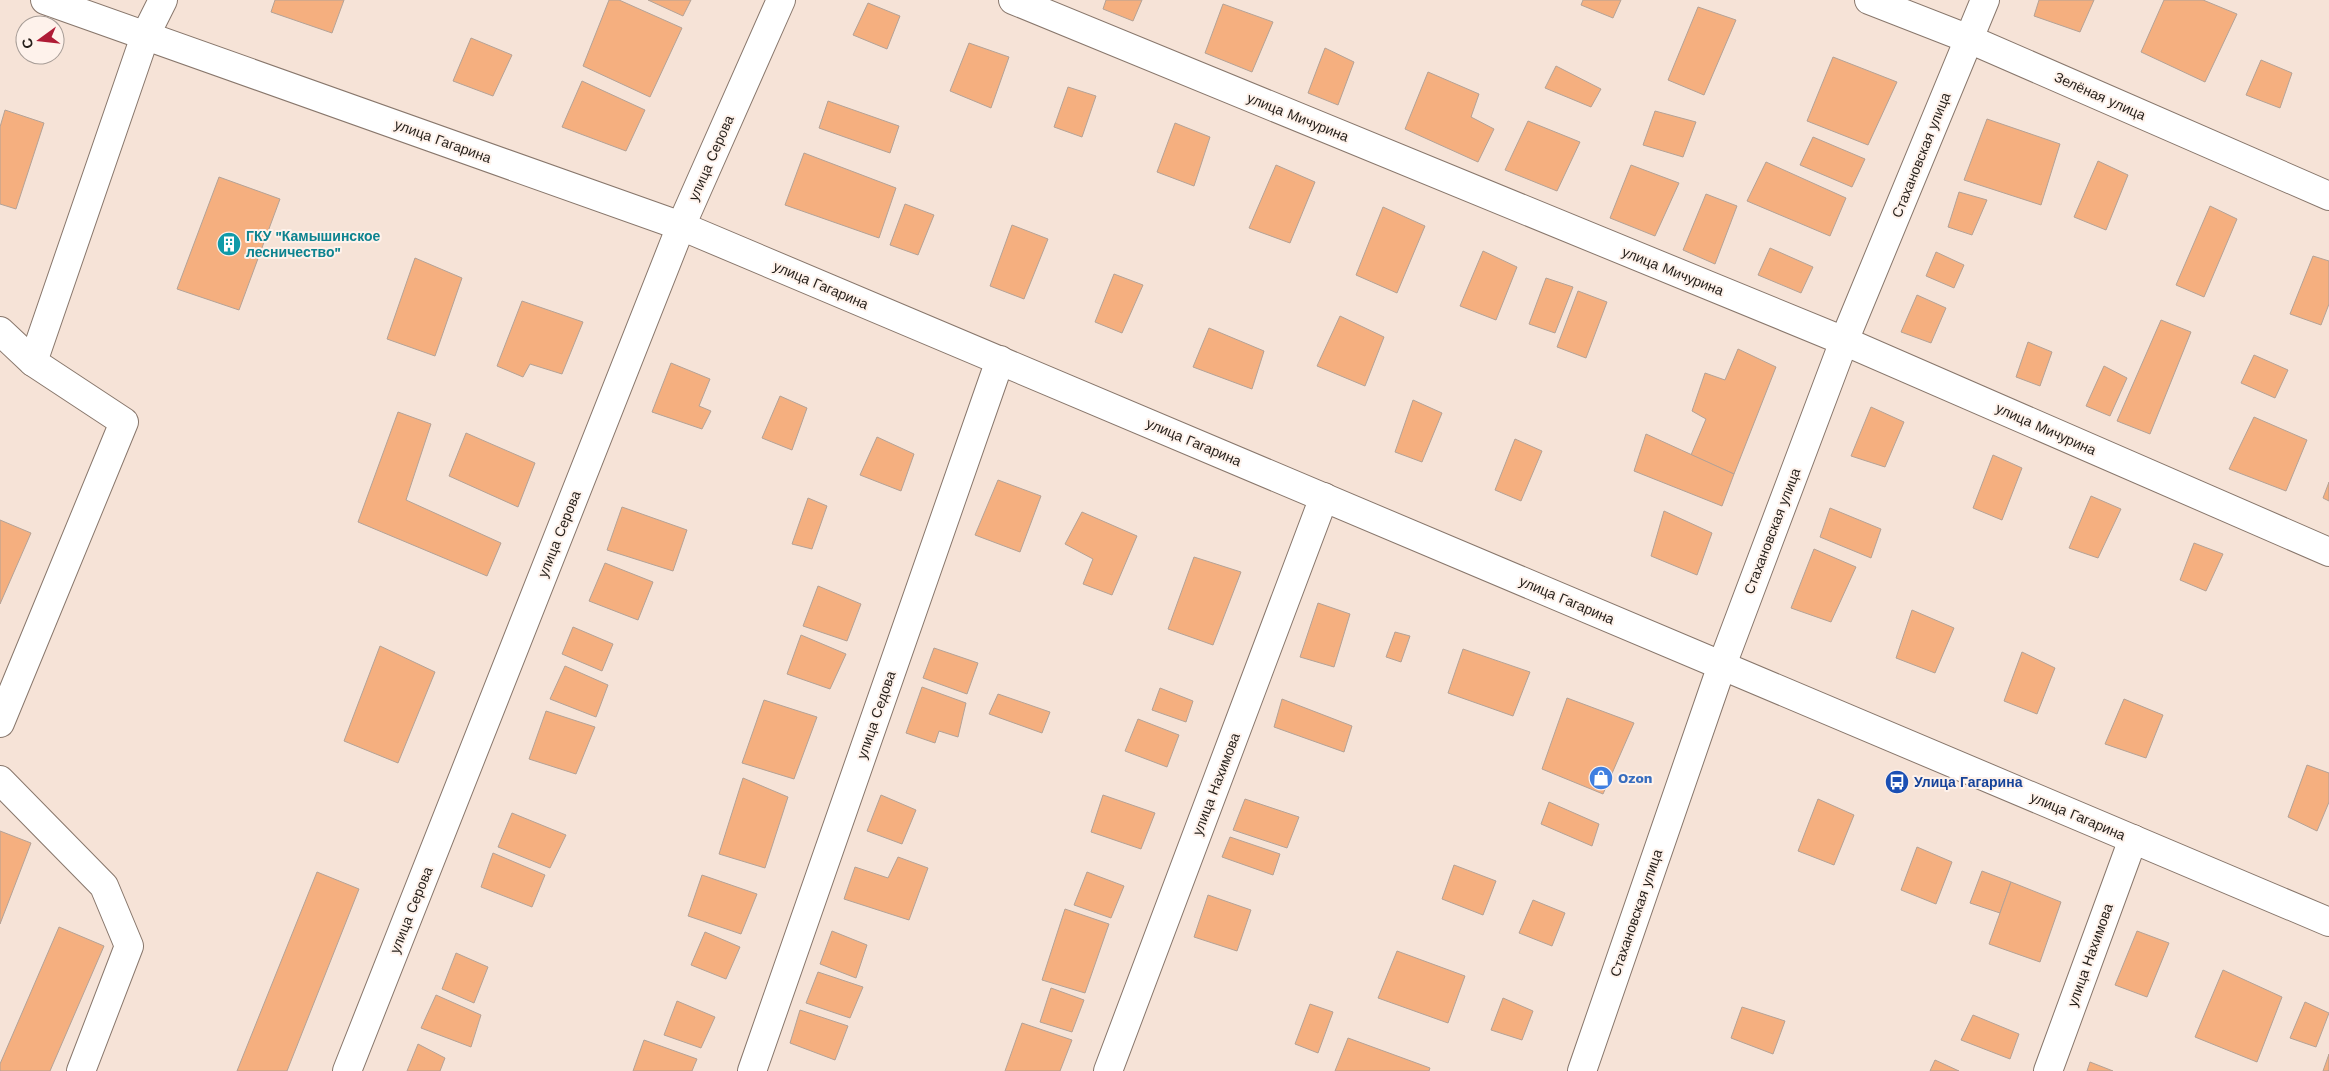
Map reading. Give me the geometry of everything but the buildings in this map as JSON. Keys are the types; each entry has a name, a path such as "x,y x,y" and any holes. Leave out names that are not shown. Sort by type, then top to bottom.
{"street":[{"name":"улица Гагарина","path":"45,0 681,226 2329,922"},
{"path":"33,362 145,36 162,0"},
{"name":"улица Серова","path":"347,1071 681,226 781,0"},
{"name":"улица Мичурина","path":"1013,0 1844,341 2329,552"},
{"name":"Зелёная улица","path":"1868,0 1969,39 2329,196"},
{"name":"Стахановская улица","path":"1582,1071 1722,665 1844,341 1985,0"},
{"path":"0,331 33,362 124,422 0,723"},
{"name":"улица Седова","path":"752,1071 1000,360"},
{"name":"улица Нахимова","path":"1108,1071 1324,497"},
{"path":"0,780 104,886 130,946 81,1071"},
{"name":"улица Нахимова","path":"2048,1071 2133,839"}],"place":[{"name":"ГКУ \"Камышинское лесничество\"","path":"229,244"},
{"name":"Ozon","path":"1601,778"},
{"name":"Улица Гагарина","path":"1897,782"}]}
